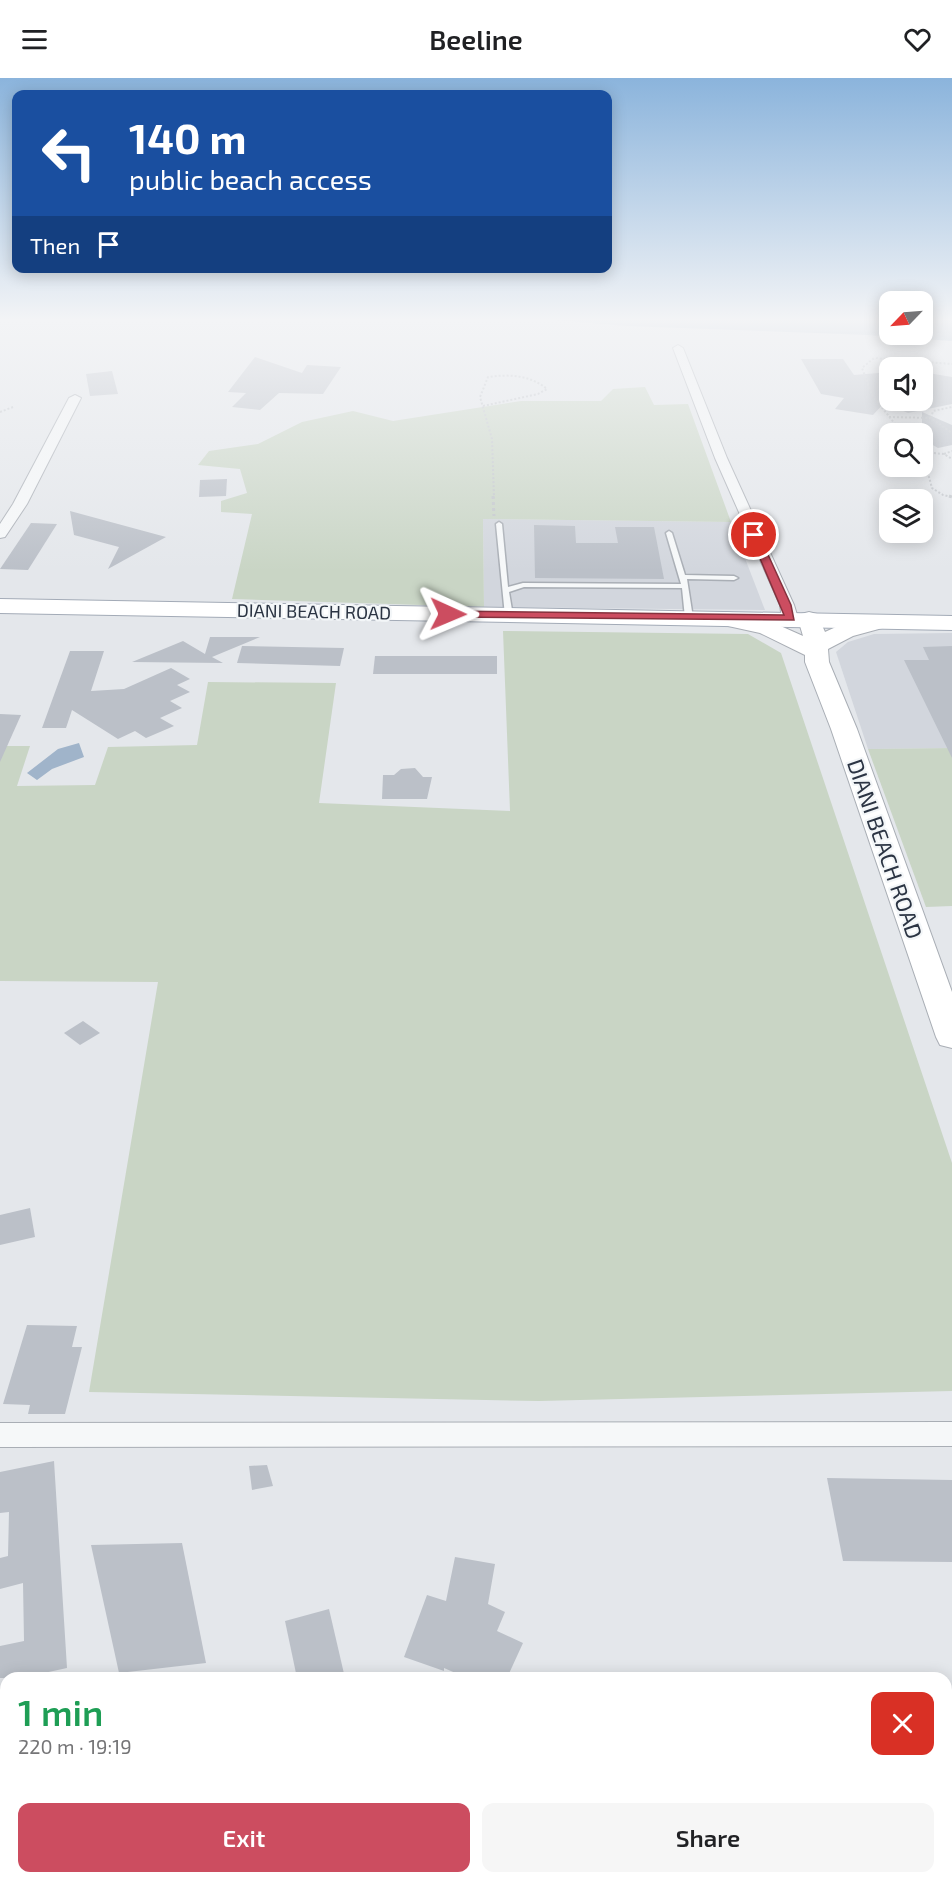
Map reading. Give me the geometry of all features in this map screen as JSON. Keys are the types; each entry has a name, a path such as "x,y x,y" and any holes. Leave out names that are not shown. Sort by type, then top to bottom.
{"main road":[{"name":"DIANI BEACH ROAD","path":"0,606 727,619 795,614 878,622 952,623"},
{"name":"DIANI BEACH ROAD","path":"795,614 844,729 952,1037"},
{"path":"727,619 748,621 775,630 813,652 838,633 878,622"}],"street":[{"path":"0,534 20,504 73,402"},
{"path":"699,402 721,458 795,614"},
{"path":"0,1436 952,1434"}],"lane":[{"path":"496,523 509,616"},
{"path":"669,533 683,577 689,618"},
{"path":"683,577 734,578"},
{"path":"505,591 523,585 685,586"}],"path":[{"path":"482,402 492,439 496,523"},
{"path":"483,406 500,402"},
{"path":"878,402 893,423"},
{"path":"0,412 13,407"},
{"path":"931,418 933,411 952,407"},
{"path":"888,417 931,418 952,433"},
{"path":"933,453 944,454 952,451"},
{"path":"944,454 952,459"},
{"path":"929,477 932,488 943,495 952,497"}],"shaded area":[{"path":"483,519 731,522 765,610 484,607"},
{"path":"952,633 952,748 868,749 836,652 848,642 874,634"}],"green space":[{"path":"513,402 688,404 731,522 483,519 484,607 232,599 252,514 221,512 221,501 247,493 240,469 198,465 209,451 258,444 302,422 353,411 393,421"},
{"path":"503,631 748,634 781,653 952,1163 952,1391 539,1401 89,1392 158,982 0,981 0,746 30,746 17,786 95,785 108,747 197,745 208,682 336,683 319,803 510,811"},
{"path":"952,748 952,906 926,907 868,749"}],"water":[{"path":"79,743 84,757 52,769 37,780 27,773 58,749"}],"building":[{"path":"237,402 269,402 260,410 232,407"},
{"path":"841,402 879,402 879,408 873,415 835,409"},
{"path":"933,402 952,404 933,408"},
{"path":"922,412 952,425 952,445 938,448 933,445 933,423 922,423"},
{"path":"227,479 226,496 199,497 200,480"},
{"path":"70,511 166,537 108,569 119,547 74,535"},
{"path":"31,523 57,524 28,570 0,569"},
{"path":"534,525 575,526 576,543 618,543 615,527 654,527 664,579 535,578"},
{"path":"210,637 260,637 212,657 223,663 132,662 183,641 205,654"},
{"path":"242,646 344,648 340,666 237,663"},
{"path":"952,646 952,758 904,660 929,660 923,647"},
{"path":"70,651 104,651 91,691 124,689 171,668 190,679 177,685 190,692 170,701 182,708 160,718 174,726 146,738 135,731 118,739 72,710 66,728 42,728"},
{"path":"375,656 497,656 497,674 373,674"},
{"path":"0,714 21,715 0,762"},
{"path":"415,768 423,777 432,777 427,799 382,799 383,775 394,775 401,769"},
{"path":"83,1021 100,1033 80,1045 64,1033"},
{"path":"30,1208 35,1237 0,1245 0,1215"},
{"path":"27,1325 77,1326 72,1347 82,1347 65,1414 28,1414 30,1405 3,1404"},
{"path":"54,1461 67,1668 49,1672 0,1672 0,1646 24,1641 23,1583 0,1589 0,1558 8,1556 9,1512 0,1513 0,1472"},
{"path":"267,1465 273,1486 252,1490 249,1466"},
{"path":"827,1478 952,1480 952,1562 843,1561"},
{"path":"182,1543 206,1663 119,1672 91,1545"},
{"path":"455,1557 495,1564 488,1604 505,1612 497,1631 523,1643 510,1672 453,1672 444,1668 444,1671 404,1657 427,1595 446,1601"},
{"path":"329,1609 344,1672 296,1672 285,1621"}],"route":[{"path":"448,614 790,618 787,605 754,535"}]}
